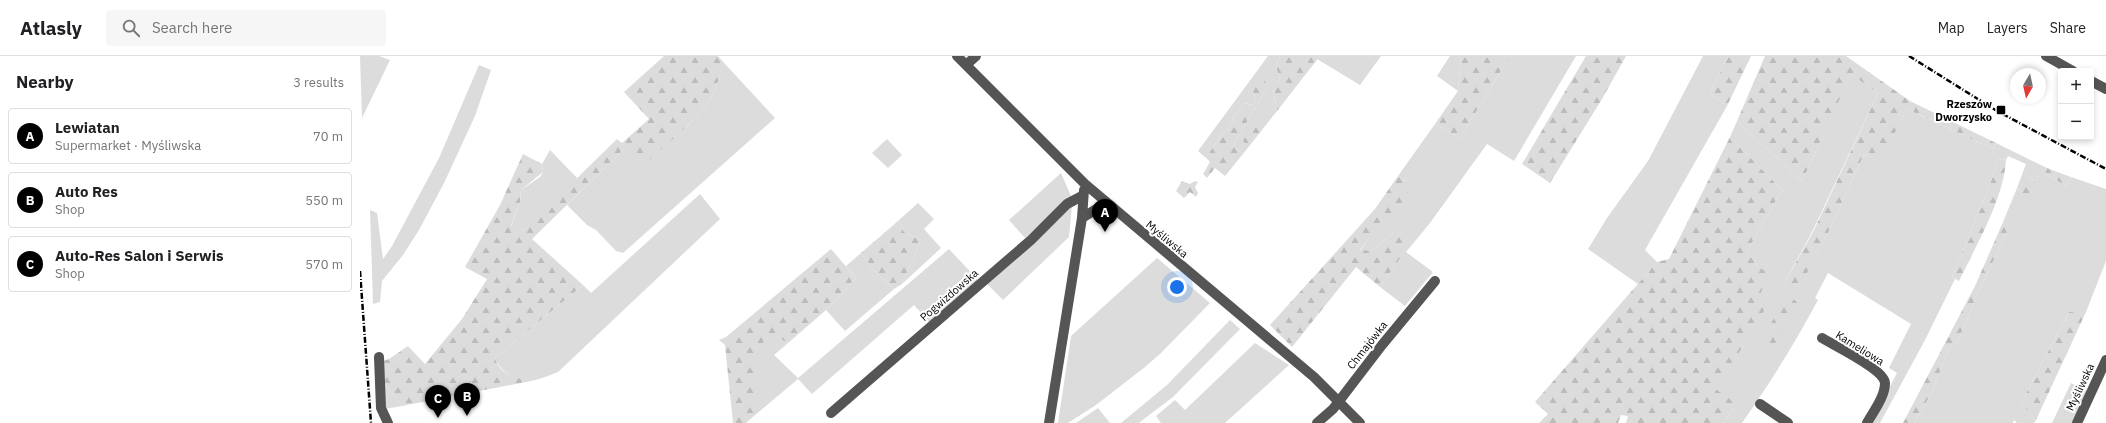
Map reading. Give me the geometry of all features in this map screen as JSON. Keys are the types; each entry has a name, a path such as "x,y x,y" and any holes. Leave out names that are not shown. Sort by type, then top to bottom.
{"street":[{"name":"Myśliwska","path":"957,56 1085,184 1339,401 1360,423"},
{"path":"966,65 976,56"},
{"path":"2046,56 2068,68"},
{"path":"2094,83 2106,89"},
{"path":"1049,423 1082,218 1082,196 1085,184"},
{"name":"Pogwizdowska","path":"831,413 1031,240 1067,204 1082,196"},
{"path":"1082,218 1106,203"},
{"name":"Chmajówka","path":"1317,423 1333,410 1435,281"},
{"name":"Kameliowa","path":"1822,338 1875,370 1883,377 1885,382 1883,393 1867,423"},
{"path":"379,357 381,408 388,423"},
{"name":"Myśliwska","path":"2077,423 2106,360"},
{"path":"1760,404 1788,423"}],"green space":[{"path":"360,56 379,56 390,60 362,118"},
{"path":"664,56 718,56 726,65 721,72 714,93 700,113 672,140 644,165 623,150 532,239 583,285 495,358 497,364 504,372 519,379 531,381 402,406 382,380 383,361 389,359 408,346 425,364 462,319 487,279 465,267 500,205 523,154 542,164 543,172 521,190 520,202 511,226 523,231 617,139 622,143 649,119 624,92"},
{"path":"1268,56 1280,56 1276,67 1280,79 1273,90 1277,111 1243,154 1233,146 1266,89 1253,92 1256,100 1252,105 1245,103 1233,118 1228,130 1220,136 1206,158 1198,151"},
{"path":"1280,56 1320,56 1277,111 1273,89 1280,79 1276,67"},
{"path":"1320,56 1381,56 1360,85 1317,59"},
{"path":"1450,56 1461,56 1458,91 1437,76"},
{"path":"1461,56 1510,56 1460,138 1435,124 1458,91"},
{"path":"1510,56 1576,56 1514,161 1487,144 1430,223 1406,252 1433,272 1405,306 1380,287 1399,260 1393,233 1371,251 1360,251 1407,181 1398,176 1435,124 1460,138"},
{"path":"1586,56 1626,56 1602,99 1550,183 1522,164"},
{"path":"1703,56 1728,56 1710,93 1727,106 1645,250 1657,262 1638,284 1588,249 1607,218 1648,161"},
{"path":"1728,56 1751,56 1727,106 1710,93"},
{"path":"1765,56 1846,56 1910,101 1996,143 1993,149 1907,109 1880,162 1864,154 1828,233 1796,294 1784,284 1814,230 1878,93 1851,74 1802,182 1737,121"},
{"path":"479,65 491,70 475,116 444,183 419,230 403,255 382,281 380,302 373,304 370,210 377,213 383,259 392,246 439,158"},
{"path":"726,65 775,118 623,253 616,251 596,230 587,225 567,205 623,150 644,164 672,140 700,113 714,93 720,75"},
{"path":"1851,73 1878,93 1813,230 1784,284 1796,293 1828,233 1864,154 1880,161 1907,109 1993,149 1996,143 2047,168 2045,174 2067,186 2071,177 2106,189 2106,261 2086,312 2069,312 2021,403 2036,420 2034,423 2017,423 2014,420 2013,423 1914,423 1932,392 1950,346 1958,341 1977,295 2007,232 2003,222 2017,188 2021,192 2021,207 2035,182 2023,172 2026,164 2008,156 2006,160 1999,158 1988,190 1952,277 1955,279 1925,340 1880,423 1871,423 1897,373 1889,368 1911,324 1828,273 1815,298 1818,300 1800,332 1742,423 1723,423 1734,408 1713,388 1747,341 1761,292 1758,267 1747,251 1782,190 1730,137 1737,121 1802,182"},
{"path":"1258,80 1265,80 1266,89 1233,146 1243,154 1225,176 1215,168 1207,178 1203,174 1210,162 1206,158 1220,136 1228,130 1233,118 1245,103 1252,105 1256,100 1253,92"},
{"path":"1257,122 1261,131 1247,148 1243,140 1249,132 1254,130 1254,123"},
{"path":"1730,137 1782,190 1747,251 1758,267 1768,272 1761,292 1766,307 1747,341 1714,388 1734,402 1734,408 1723,423 1626,423 1628,416 1621,415 1618,423 1539,423 1548,414 1535,402 1657,262 1669,259"},
{"path":"887,139 902,155 888,168 872,153"},
{"path":"550,150 578,179 523,231 511,227 520,202 521,190 540,177 543,172 542,164"},
{"path":"1999,158 2006,160 2004,175 1995,206 1959,281 1952,277 1988,190"},
{"path":"2047,168 2071,177 2067,186 2045,174"},
{"path":"2023,172 2035,182 2028,208 2021,207 2021,192 2017,188"},
{"path":"1061,173 1071,196 1025,238 1009,220"},
{"path":"1398,176 1407,181 1408,206 1394,220 1383,219 1360,250 1371,251 1393,233 1405,240 1399,260 1380,287 1356,267 1292,347 1270,325 1375,209"},
{"path":"1182,181 1190,184 1195,181 1198,182 1195,187 1198,193 1196,197 1190,192 1184,198 1176,191"},
{"path":"700,194 720,219 558,372 537,380 525,381 509,375 501,368 495,358 583,285 591,293"},
{"path":"918,203 934,219 924,229 941,248 902,284 921,240 904,232 898,221"},
{"path":"1072,205 1069,237 1003,300 986,283"},
{"path":"898,221 904,232 921,240 902,284 894,289 873,270 861,253"},
{"path":"2003,222 2007,232 1977,295 1958,341 1950,346 1932,392 1914,423 1903,423 1975,286"},
{"path":"831,249 856,278 826,310 788,343 779,338 768,338 754,351 754,416 746,423 733,423 725,345 719,340 726,337"},
{"path":"949,249 978,280 930,323 914,305 812,394 798,379 754,416 753,351 768,338 779,338 788,343 774,355 798,378"},
{"path":"861,253 873,270 894,289 845,331 826,310 856,278 846,266"},
{"path":"1157,258 1210,303 1161,353 1145,367 1096,405 1068,423 1058,423 1071,336"},
{"path":"1788,295 1797,302 1773,347 1761,340"},
{"path":"2069,312 2086,312 2036,420 2021,403"},
{"path":"1230,320 1240,329 1173,397 1139,423 1121,423 1167,385"},
{"path":"1255,343 1289,365 1225,423 1161,423 1156,416 1175,400 1185,410"},
{"path":"382,380 402,406 384,409"},
{"path":"2071,383 2087,391 2072,423 2052,423"},
{"path":"1098,408 1110,423 1076,423"}],"railway":[{"path":"1909,56 1997,111 2106,169"},
{"path":"360,271 371,423"}],"place":[{"name":"Rzeszów Dworzysko","path":"2001,110"},
{"name":"Lewiatan","path":"1105,232"},
{"name":"Auto Res","path":"467,416"},
{"name":"Auto-Res Salon i Serwis","path":"438,418"}]}
